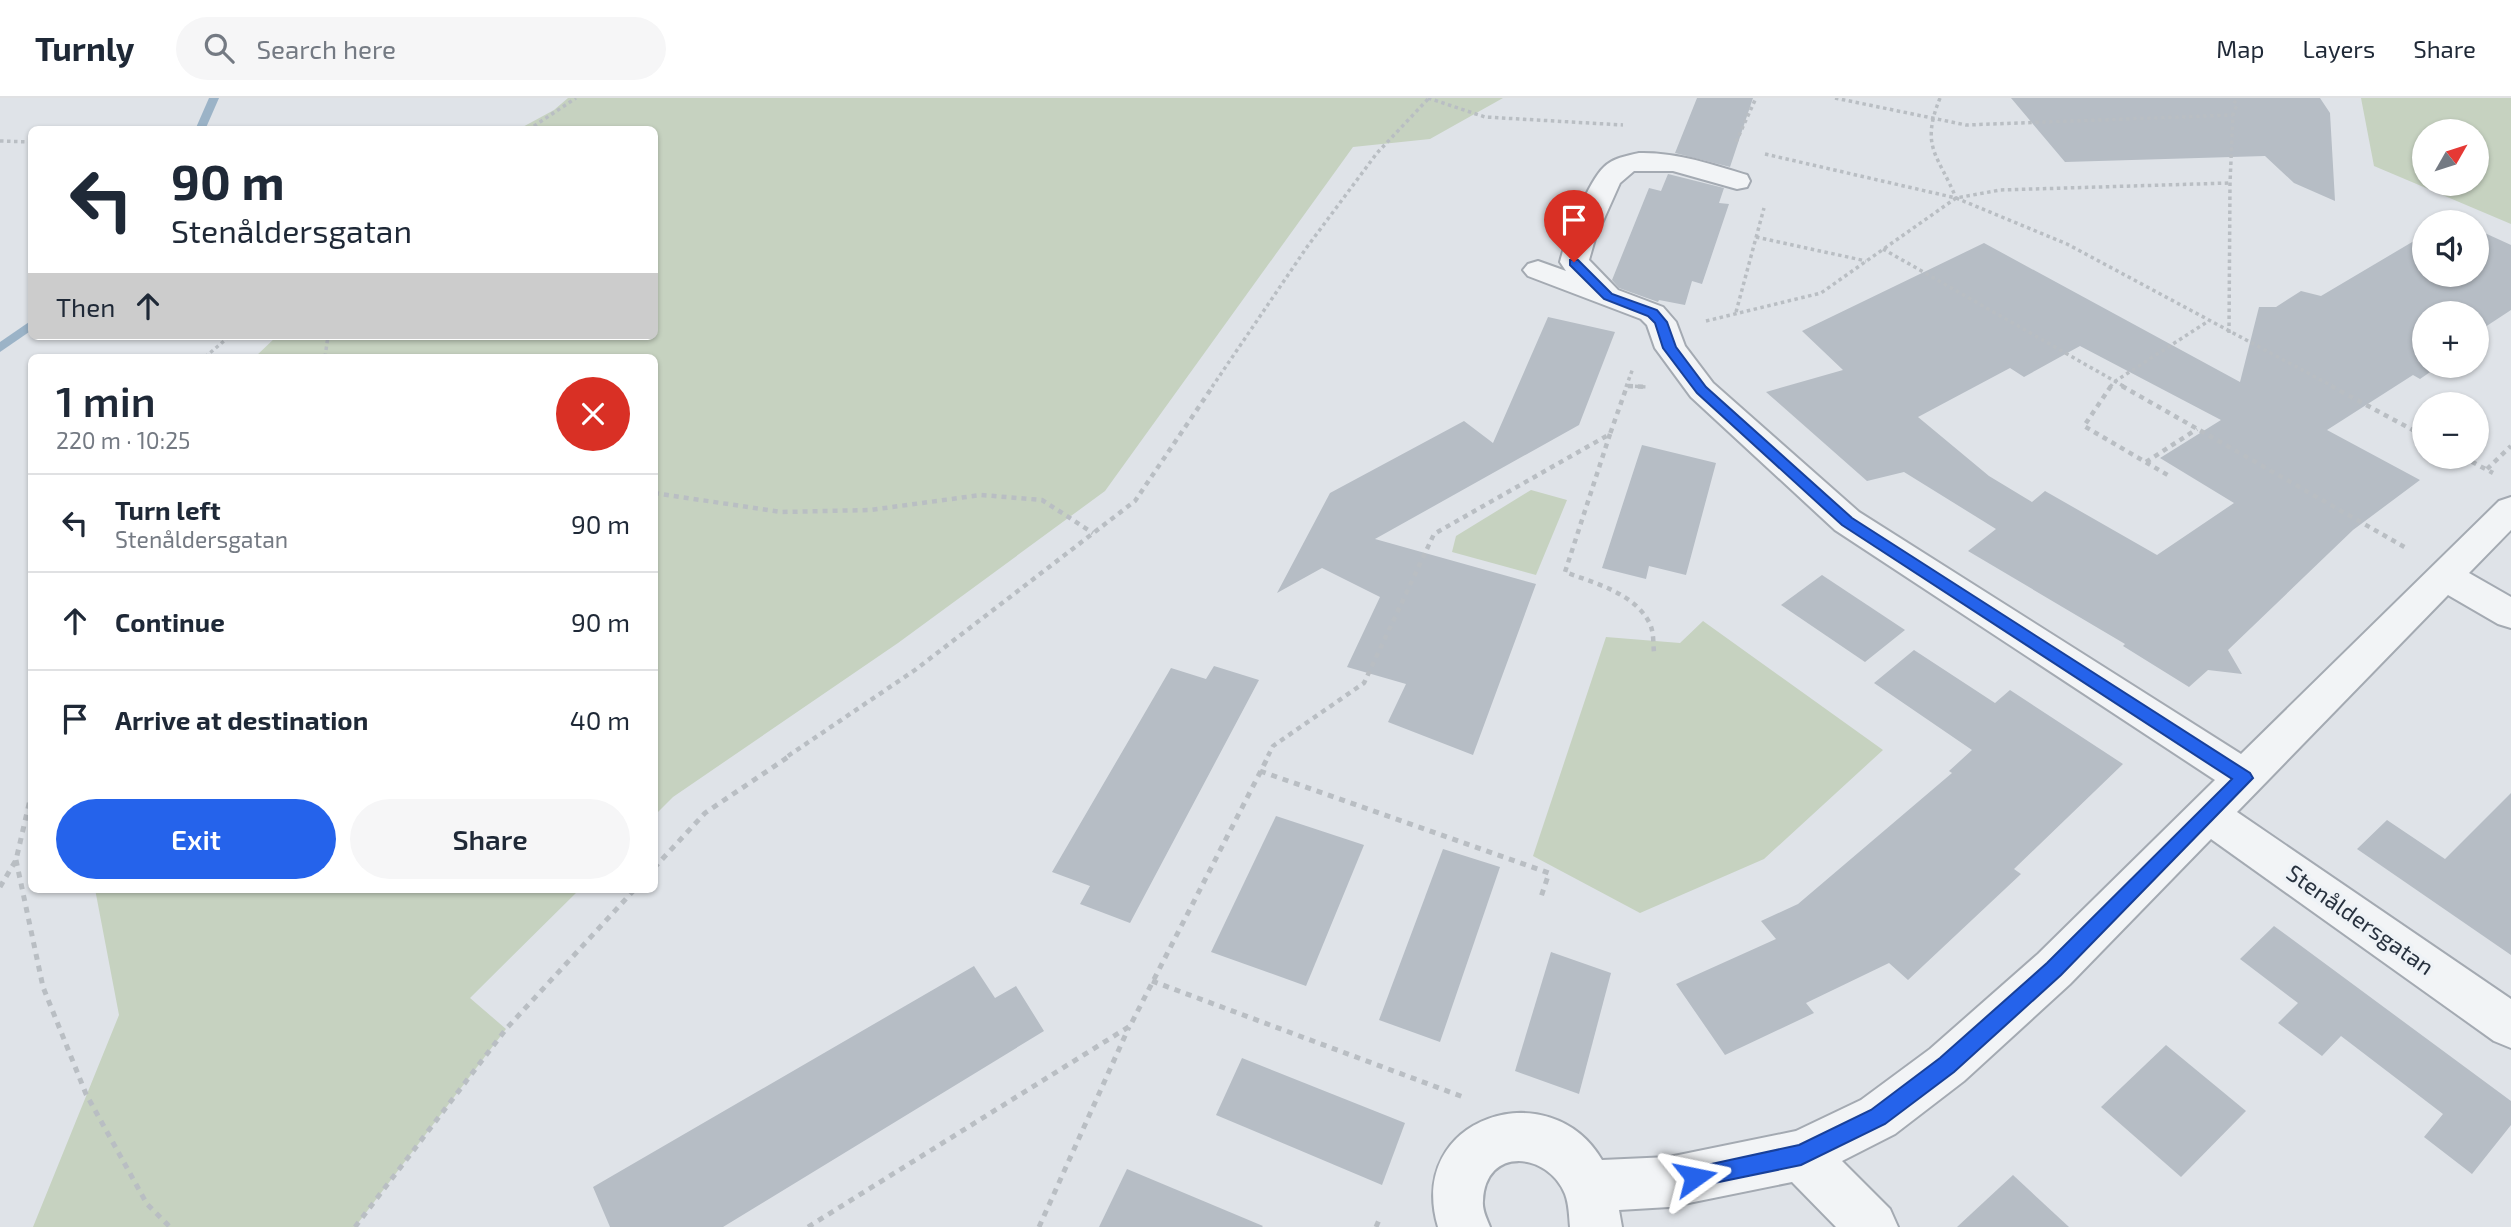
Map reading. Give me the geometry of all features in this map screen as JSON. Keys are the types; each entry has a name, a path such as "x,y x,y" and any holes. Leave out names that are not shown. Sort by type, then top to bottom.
{"street":[{"path":"1608,296 1574,262 1578,242 1612,174 1626,164 1642,160 1690,167 1737,181"},
{"path":"1538,270 1652,313 1661,322 1670,348 1702,390 1847,521 2244,778"},
{"path":"1464,1227 1457,1203 1460,1176 1473,1154 1493,1140 1518,1135 1546,1140 1569,1155 1593,1206 1669,1182 1801,1155 1878,1117 1947,1065 2054,969 2448,575 2503,492"},
{"path":"2448,575 2511,614"},
{"name":"Stenåldersgatan","path":"2208,814 2511,1026"},
{"path":"1801,1155 1872,1227"}],"path":[{"path":"534,126 576,98"},
{"path":"658,864 705,813 915,670 1135,501 1323,226 1377,153 1428,98 1485,117 1626,125"},
{"path":"1734,147 1756,98"},
{"path":"1835,98 1966,125 2233,115"},
{"path":"1940,98 1931,118 1930,150 1951,184 1956,198"},
{"path":"2229,332 2230,183 2233,115 2237,104 2230,98"},
{"path":"0,141 28,142"},
{"path":"1760,153 1956,198 2067,244 2412,430"},
{"path":"1654,652 1651,625 1637,608 1611,590 1565,572 1642,340 1736,312 1821,293 1956,198 2000,190 2230,183"},
{"path":"1736,312 1764,206"},
{"path":"1756,237 1867,261"},
{"path":"1883,250 2448,575"},
{"path":"2171,477 2084,426 2115,382 2208,321"},
{"path":"209,354 225,340"},
{"path":"2146,462 2197,429"},
{"path":"1039,1227 1130,1026 1273,746 1364,683 1434,534 1610,434"},
{"path":"2489,467 2511,446"},
{"path":"2487,469 2503,492"},
{"path":"658,494 781,512 870,510 981,495 1042,500 1093,533"},
{"path":"1260,771 1549,873 1540,900"},
{"path":"0,887 16,860 28,808"},
{"path":"16,860 43,987 86,1094 147,1204 170,1227"},
{"path":"355,1227 506,1029 631,893"},
{"path":"1152,981 1466,1098"},
{"path":"808,1227 1130,1026"}],"green space":[{"path":"568,98 1503,98 1430,139 1353,147 1105,491 898,643 673,797 658,812 658,354 258,354 273,340 658,340 658,126 525,126 554,110"},
{"path":"2361,98 2511,98 2511,224 2489,215 2489,210 2478,210 2445,196 2489,196 2489,119 2412,119 2412,182 2374,166"},
{"path":"1531,490 1567,500 1536,575 1452,552 1456,536"},
{"path":"1703,621 1883,750 1764,859 1640,913 1533,856 1606,637 1680,643"},
{"path":"96,893 576,893 470,998 506,1029 355,1227 33,1227 119,1015"}],"building":[{"path":"1697,98 1753,98 1730,167 1675,153"},
{"path":"2011,98 2320,98 2330,113 2335,201 2294,183 2265,156 2065,162"},
{"path":"1668,174 1724,188 1719,203 1729,204 1702,284 1692,281 1685,305 1658,302 1619,288 1612,280 1649,188 1661,191"},
{"path":"2489,235 2511,245 2511,310 2489,324 2489,301 2412,301 2412,376 2327,430 2420,480 2353,530 2228,650 2242,674 2208,670 2189,687 2123,646 2125,644 1968,551 1996,529 1904,472 1867,481 1766,392 1843,370 1802,331 1984,243 2240,382 2259,307 2276,307 2301,291 2321,296 2412,242 2412,287 2489,287","holes":["2080,346 2221,420 2160,458 2234,503 2157,555 2045,491 2032,502 1989,476 1918,417 2010,368 2024,377"]},
{"path":"1548,317 1615,332 1579,425 1375,539 1536,584 1473,755 1388,722 1406,684 1347,667 1380,597 1322,568 1277,593 1330,493 1464,421 1493,443"},
{"path":"1642,445 1716,463 1686,575 1649,566 1646,579 1602,568"},
{"path":"1822,575 1905,630 1865,662 1781,605"},
{"path":"1914,650 1995,703 2010,690 2123,764 2014,869 2021,874 1908,980 1889,963 1806,1003 1814,1013 1725,1055 1676,984 1776,939 1761,921 1798,904 1952,773 1949,771 1972,750 1874,683"},
{"path":"1214,666 1259,680 1130,923 1080,904 1090,886 1052,872 1171,668 1206,679"},
{"path":"2511,793 2511,955 2357,849 2387,820 2445,859"},
{"path":"1276,816 1364,845 1306,986 1211,952"},
{"path":"1443,849 1500,867 1440,1042 1379,1020"},
{"path":"2274,926 2511,1101 2511,1125 2472,1174 2424,1137 2443,1114 2341,1036 2322,1056 2278,1023 2298,1003 2240,959"},
{"path":"1551,952 1611,973 1579,1094 1515,1071"},
{"path":"974,966 995,998 1016,986 1044,1031 723,1227 610,1227 593,1187"},
{"path":"2166,1045 2246,1111 2181,1177 2101,1107"},
{"path":"1242,1058 1405,1123 1382,1185 1216,1115"},
{"path":"1127,1169 1263,1226 1099,1227"},
{"path":"2013,1175 2069,1227 1957,1227"}],"waterway":[{"path":"202,126 214,98"},
{"path":"0,348 28,327"}],"route":[{"path":"1574,262 1608,296 1652,313 1661,322 1670,348 1702,390 1756,442 1847,521 2244,778 2054,969 1947,1065 1878,1117 1801,1155 1695,1177"}]}
